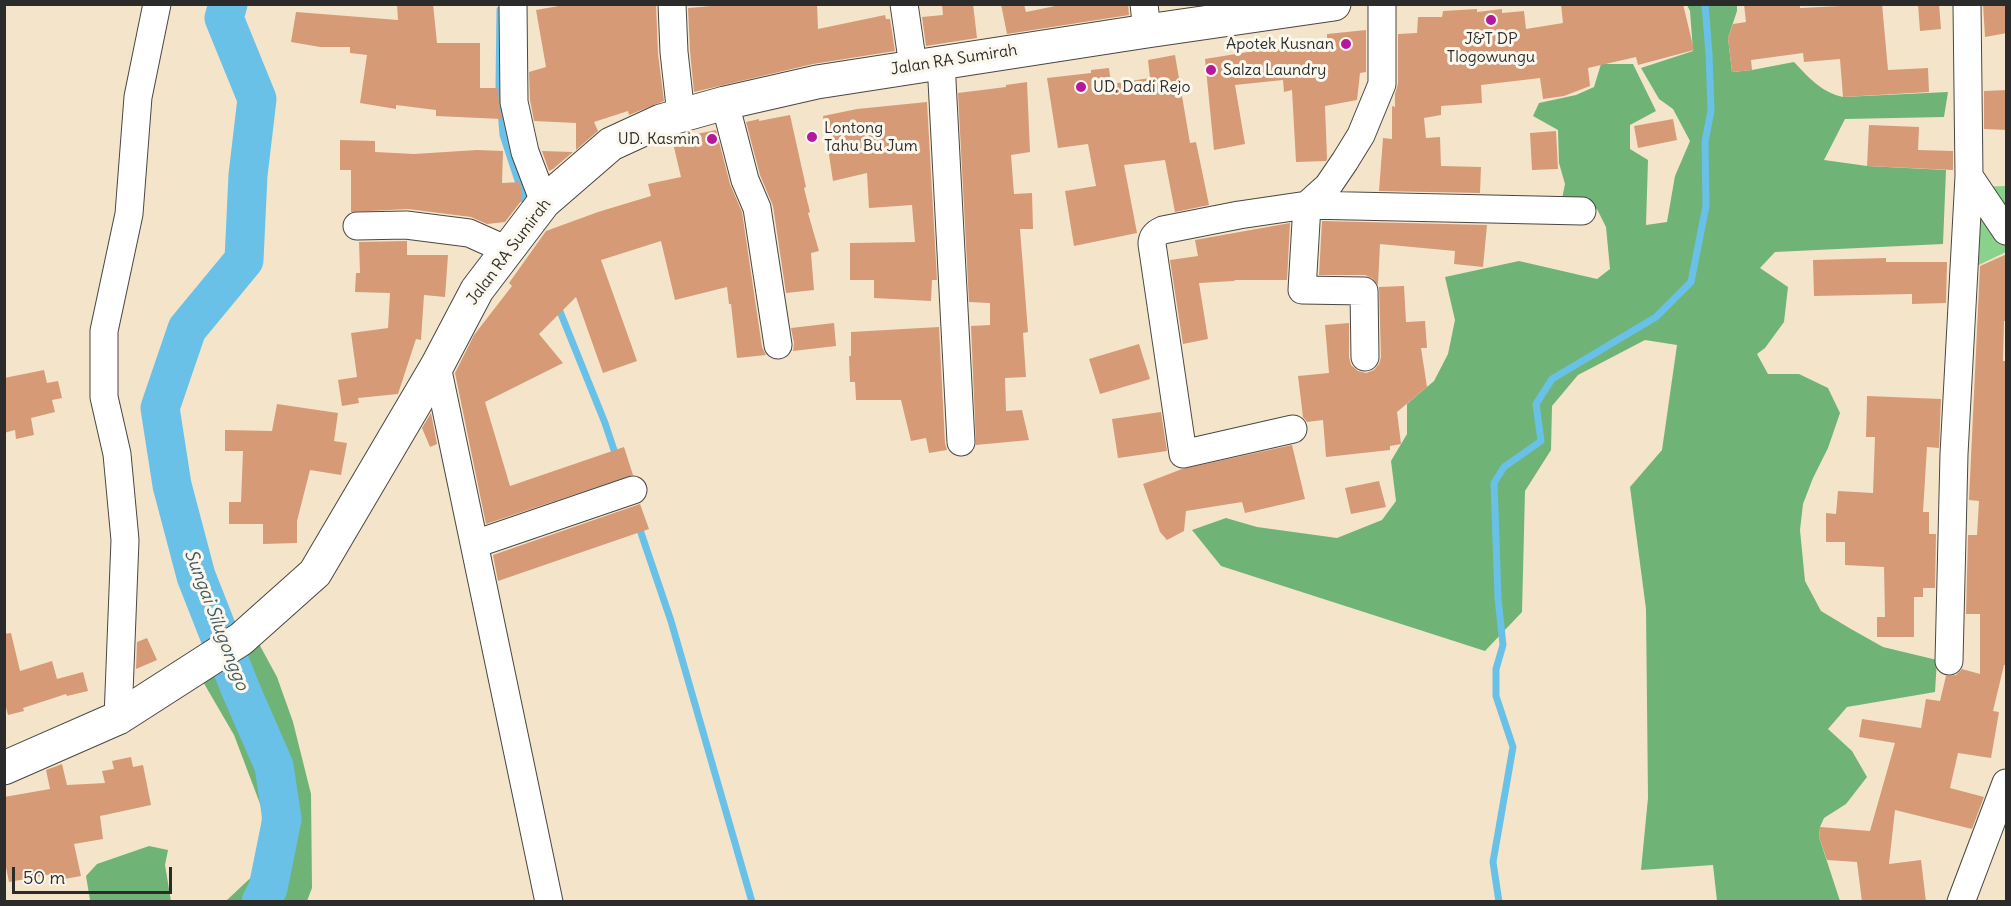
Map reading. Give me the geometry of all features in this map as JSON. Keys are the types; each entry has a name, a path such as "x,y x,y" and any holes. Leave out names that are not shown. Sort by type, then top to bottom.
{"main road":[{"name":"Jalan RA Sumirah","path":"4,768 118,718 241,639 315,573 436,366 477,290 540,207 611,144 661,121 817,82 927,64 1146,18 1334,4"}],"street":[{"path":"118,718 125,540 117,454 104,397 104,331 129,214 138,97 157,4"},
{"path":"513,4 514,102 540,207"},
{"path":"672,4 674,52 681,116"},
{"path":"904,4 927,64 961,442"},
{"path":"1365,357 1364,291 1302,290 1307,205 1328,186 1345,161 1361,135 1382,84 1382,4"},
{"path":"1949,661 1954,454 1969,176 1966,4"},
{"path":"725,104 745,180 757,208 778,345"},
{"path":"1969,176 2007,231"},
{"path":"1293,429 1183,454 1152,239 1156,233 1239,215 1307,205 1582,211"},
{"path":"357,226 406,225 469,233 507,250"},
{"path":"436,366 549,902"},
{"path":"475,544 633,490"},
{"path":"1961,902 2007,783"}],"green space":[{"path":"1687,5 1737,5 1728,38 1732,72 1794,62 1822,88 1843,97 1948,92 1944,117 1845,119 1824,160 1867,166 1946,170 1943,244 1775,252 1760,268 1788,287 1784,322 1765,348 1757,354 1768,374 1799,374 1828,388 1840,413 1828,448 1803,504 1800,530 1805,581 1821,611 1851,629 1883,647 1937,660 1935,692 1847,707 1828,729 1852,751 1867,777 1846,804 1824,818 1820,827 1819,837 1840,901 1717,901 1713,865 1641,870 1648,798 1646,609 1630,487 1662,450 1677,345 1645,340 1578,375 1552,406 1551,450 1525,491 1522,612 1485,651 1221,566 1192,530 1226,518 1257,527 1337,538 1382,520 1396,501 1391,461 1407,434 1407,404 1434,381 1448,354 1455,320 1445,277 1519,261 1597,279 1610,269 1606,227 1597,209 1562,199 1565,184 1559,163 1558,130 1533,116 1539,103 1576,95 1594,87 1601,64 1633,64 1656,111 1630,125 1630,149 1648,160 1646,225 1667,222 1675,176 1690,141 1673,109 1659,99 1641,68 1693,51 1690,11"},
{"path":"2006,186 2006,252 1964,272 1976,187"},
{"path":"258,642 277,677 293,722 311,794 312,888 307,901 226,901 261,868 262,809 234,735 202,680"},
{"path":"149,846 168,850 165,865 171,901 87,901 90,900 86,876 97,864"}],"building":[{"path":"397,4 433,4 437,43 480,43 480,88 498,88 502,119 436,116 436,110 396,105 396,109 360,103 367,55 350,53 350,47 320,47 291,42 296,12 398,20"},
{"path":"570,4 656,4 658,54 664,101 629,115 628,111 594,122 598,131 576,150 576,123 534,121 530,100 529,72 546,67 536,10"},
{"path":"735,4 817,4 818,29 885,15 886,19 890,19 895,51 813,64 694,92 688,8"},
{"path":"942,4 973,4 977,38 926,46 922,17 943,15"},
{"path":"1001,4 1024,4 1026,12 1065,4 1128,4 1129,15 1007,34"},
{"path":"1561,4 1683,4 1694,50 1638,65 1636,57 1588,68 1590,86 1564,96 1543,99 1540,78 1481,85 1482,103 1441,106 1441,115 1424,118 1426,138 1440,137 1441,166 1481,167 1480,193 1379,191 1383,138 1392,139 1392,106 1395,107 1398,84 1398,34 1417,33 1418,17 1442,17 1443,11 1477,9 1477,12 1502,9 1502,13 1524,11 1526,29 1563,23"},
{"path":"1744,4 1800,4 1800,8 1882,4 1888,70 1928,68 1929,92 1843,97 1840,59 1804,62 1803,53 1751,60 1752,70 1732,72 1728,38 1733,24 1746,22"},
{"path":"1918,4 1939,4 1941,29 1920,31"},
{"path":"1983,4 2007,4 2007,33 1985,37"},
{"path":"1366,30 1366,72 1360,73 1357,100 1325,106 1326,161 1296,162 1292,90 1284,92 1283,80 1235,85 1245,144 1214,150 1205,59 1327,43 1327,34"},
{"path":"1175,55 1190,143 1196,142 1209,205 1175,212 1165,160 1124,165 1137,233 1074,246 1065,191 1096,186 1088,144 1058,148 1047,78 1091,73 1091,70 1109,68 1111,84 1150,78 1148,60"},
{"path":"1027,82 1030,152 1011,155 1014,194 1032,193 1033,229 1020,229 1028,332 1023,333 1026,377 1005,378 1006,411 1022,410 1029,440 976,445 971,326 990,325 990,303 969,302 958,93"},
{"path":"2007,90 2007,130 1984,129 1984,91"},
{"path":"927,102 937,280 932,280 931,301 874,298 874,280 850,280 850,243 915,242 912,205 869,208 867,173 833,181 823,116 857,109"},
{"path":"790,115 806,187 804,188 810,212 808,213 819,251 811,253 814,290 786,293 773,206 760,175 746,122"},
{"path":"1673,119 1677,140 1638,148 1634,126"},
{"path":"1869,125 1919,127 1918,150 1953,151 1953,170 1867,166"},
{"path":"716,130 730,184 742,212 762,347 766,355 737,358 727,287 675,300 661,241 601,260 637,361 603,373 576,297 539,334 563,363 485,402 510,486 624,447 633,475 486,524 455,373 474,335 512,286 509,283 546,231 651,196 648,184 681,177 672,139"},
{"path":"1556,131 1558,169 1532,170 1530,133"},
{"path":"340,140 375,141 375,152 414,154 477,150 503,151 502,183 520,182 522,200 505,222 487,224 471,217 408,209 351,212 351,170 340,170"},
{"path":"542,151 573,152 549,171"},
{"path":"1322,221 1487,225 1483,267 1454,264 1455,251 1380,244 1378,285 1372,278 1365,275 1319,275"},
{"path":"1290,223 1287,280 1199,283 1208,339 1183,344 1170,260 1198,256 1195,240"},
{"path":"407,241 407,255 448,255 445,297 424,295 421,340 416,339 398,394 358,398 359,403 342,406 338,380 357,377 351,333 388,328 390,293 355,292 356,273 360,273 359,242"},
{"path":"2007,254 2007,321 2004,321 2003,361 2007,361 2007,665 2004,665 1993,711 1999,712 1991,758 1958,753 1950,788 1984,797 1972,829 1895,810 1889,864 1921,860 1926,902 1862,902 1857,862 1827,860 1819,837 1820,827 1870,831 1895,743 1859,737 1862,719 1921,728 1926,699 1940,701 1946,676 1956,675 1962,669 1980,674 1980,614 1966,614 1968,535 1977,535 1979,501 1969,500 1980,266"},
{"path":"1886,258 1886,262 1947,262 1946,303 1912,304 1912,294 1814,296 1813,260"},
{"path":"1404,286 1406,322 1425,321 1427,348 1421,348 1427,387 1397,412 1401,444 1390,446 1390,450 1326,457 1323,420 1307,422 1303,417 1298,376 1329,373 1325,325 1349,323 1351,365 1358,371 1366,373 1374,370 1381,357 1379,287"},
{"path":"834,323 836,346 793,351 791,328"},
{"path":"939,327 947,450 929,453 926,438 911,441 901,400 856,400 855,382 850,382 849,356 851,356 851,332"},
{"path":"1139,344 1150,379 1100,394 1089,359"},
{"path":"44,370 47,383 58,381 62,398 52,400 55,412 31,418 34,435 16,439 15,430 4,433 4,378"},
{"path":"1867,396 1941,399 1939,448 1927,447 1923,512 1929,512 1929,534 1936,534 1935,588 1923,588 1923,597 1914,597 1914,637 1877,637 1877,617 1885,617 1884,567 1845,565 1845,542 1826,542 1826,513 1836,514 1838,491 1873,493 1875,437 1866,437"},
{"path":"277,404 338,413 334,441 347,443 341,475 310,470 297,521 297,543 263,544 263,524 229,524 229,502 241,502 243,451 225,451 225,430 272,431"},
{"path":"1161,412 1167,451 1118,458 1112,419"},
{"path":"431,413 437,444 430,447 422,428"},
{"path":"1292,445 1305,499 1245,513 1242,502 1186,511 1184,531 1167,540 1160,532 1143,484 1182,469"},
{"path":"1379,481 1386,507 1351,514 1345,488"},
{"path":"640,504 649,529 498,581 493,555"},
{"path":"11,633 20,671 52,661 57,679 83,672 88,691 67,696 66,694 8,715 4,700 4,634"},
{"path":"147,638 157,660 136,669 137,642"},
{"path":"131,757 133,767 143,765 151,805 100,816 103,839 74,844 81,876 59,880 58,873 9,882 4,858 4,797 50,789 46,770 62,764 67,785 105,783 102,771 114,769 112,761"}],"waterway":[{"name":"Sungai Silugonggo","path":"228,4 224,18 257,99 248,175 244,260 187,329 160,408 172,485 196,576 240,688 274,766 282,819 268,888 261,902"},
{"path":"1499,902 1493,862 1513,747 1496,696 1496,669 1503,645 1498,598 1494,483 1504,467 1541,441 1536,404 1552,379 1656,317 1691,282 1706,206 1705,141 1711,111 1705,4"},
{"path":"500,10 499,86 503,135 527,208"},
{"path":"557,304 605,423 617,459"},
{"path":"638,524 671,621 752,902"}],"place":[{"name":"J&T DP Tlogowungu","path":"1491,20"},
{"name":"Apotek Kusnan","path":"1346,44"},
{"name":"Salza Laundry","path":"1211,70"},
{"name":"UD. Dadi Rejo","path":"1081,87"},
{"name":"Lontong Tahu Bu Jum","path":"812,137"},
{"name":"UD. Kasmin","path":"712,139"}]}
